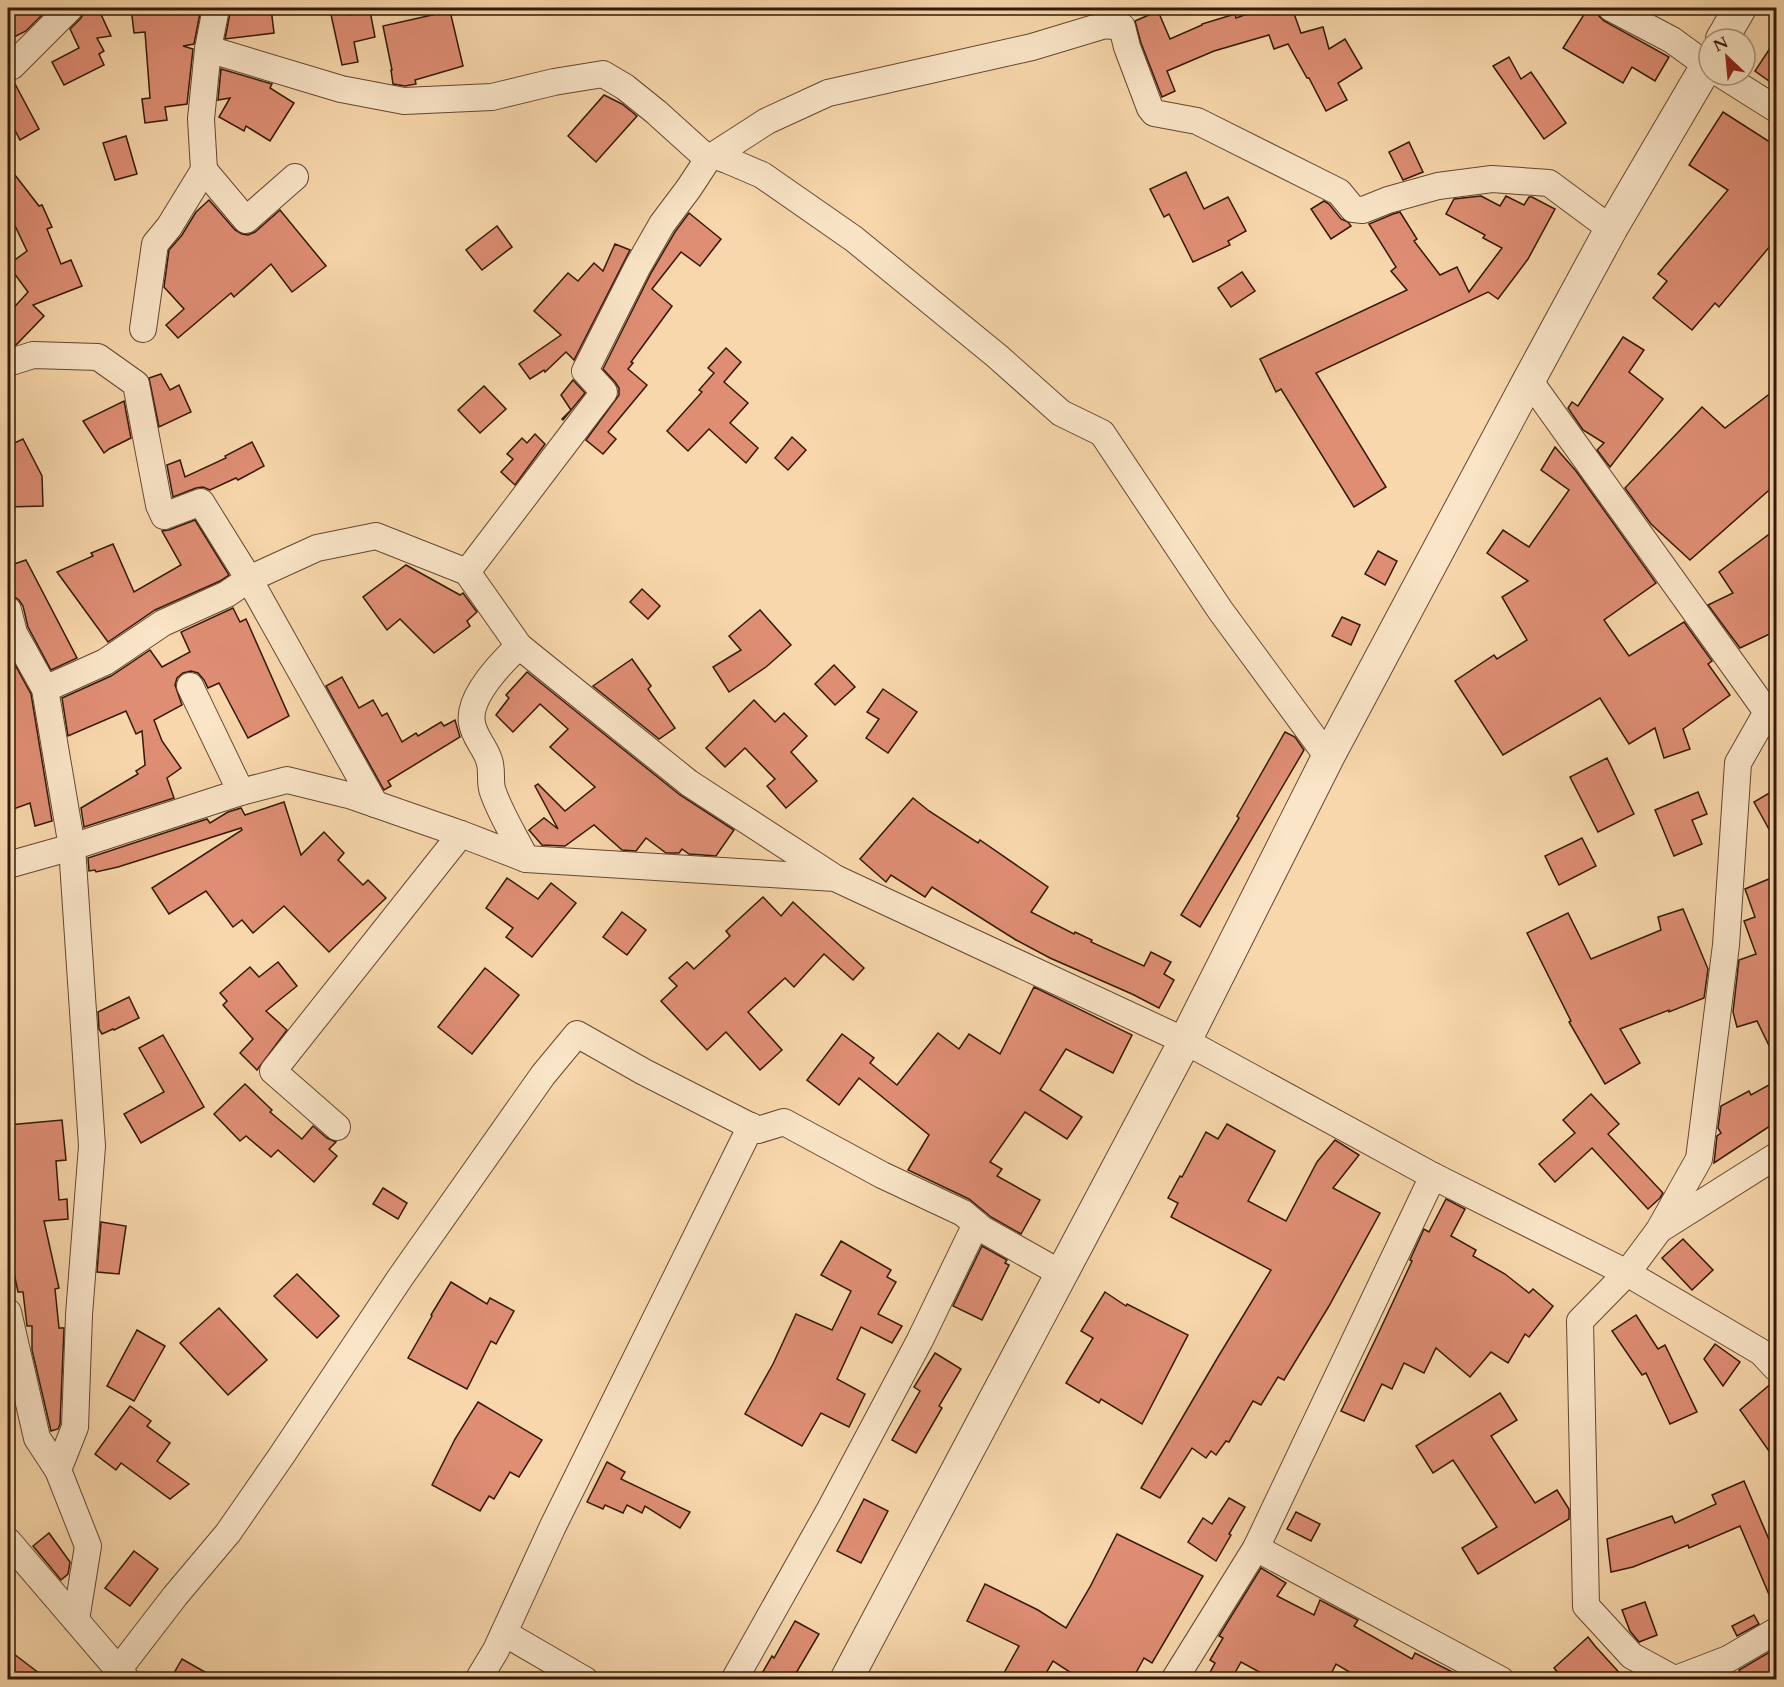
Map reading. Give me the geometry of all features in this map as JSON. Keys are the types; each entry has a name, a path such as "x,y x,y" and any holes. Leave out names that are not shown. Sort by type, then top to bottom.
{"street":[{"path":"8,68 70,8"},
{"path":"143,329 155,244 169,227 204,170 201,119 208,49 216,8"},
{"path":"1611,8 1672,40 1697,58"},
{"path":"1729,27 1740,8"},
{"path":"467,572 604,392 585,371 662,224 710,158 767,121 828,93 1032,47 1105,25 1122,27 1127,47 1150,108 1154,113 1197,121 1339,192 1353,209 1363,210 1388,200 1438,186 1492,179 1549,183 1611,229"},
{"path":"208,49 341,90 404,101 492,97 554,82 603,74 625,87 710,158"},
{"path":"846,1680 1185,1041 1328,757 1529,380 1611,229 1700,87"},
{"path":"1742,87 1776,109"},
{"path":"710,158 716,156 762,175 854,239 997,356 1060,413 1102,433 1220,610 1328,757"},
{"path":"204,170 246,220 295,177"},
{"path":"8,363 33,355 98,357 136,384 159,506 164,516 201,502 249,579 375,804"},
{"path":"1529,380 1772,710 1738,763 1726,945 1699,1159 1659,1230 1627,1273 1580,1321 1586,1606 1632,1656 1676,1679 1728,1659 1776,1631"},
{"path":"45,689 105,662 163,623 227,594 249,579 318,548 376,536 467,572 519,646 689,783 835,878 1185,1041 1433,1176 1627,1273 1761,1352 1776,1368"},
{"path":"8,610 15,633 45,689 72,847 92,1146 79,1315 75,1427 58,1470"},
{"path":"519,646 503,661 483,688 474,705 471,721 478,741 489,759 493,792 526,859"},
{"path":"190,686 241,792"},
{"path":"8,865 72,847 241,792 287,780 352,796 526,859 835,878"},
{"path":"337,1127 273,1071 461,834"},
{"path":"8,1541 122,1675 175,1596 228,1533 400,1278 543,1076 577,1034 644,1072 758,1130 784,1122 882,1175 963,1213 982,1229 1062,1274"},
{"path":"478,1680 496,1650 553,1526 751,1126"},
{"path":"1659,1230 1776,1156"},
{"path":"1174,1680 1256,1548 1433,1176"},
{"path":"734,1680 835,1501 920,1340 976,1224"},
{"path":"8,1312 37,1438 58,1470 88,1546 76,1620"},
{"path":"1256,1548 1501,1680"},
{"path":"504,1633 585,1680"}],"building":[{"path":"14,8 49,8 26,31 8,40 8,11"},
{"path":"85,8 98,8 111,36 97,38 104,51 99,54 104,65 64,85 52,62 79,48 70,29 81,18"},
{"path":"131,8 201,8 194,44 183,46 193,49 187,104 165,107 167,120 145,123 142,99 150,98 145,32 134,33"},
{"path":"231,8 271,8 274,33 225,39"},
{"path":"347,8 349,15 370,11 375,37 354,42 358,62 342,65 330,10"},
{"path":"1264,8 1292,8 1301,33 1323,27 1329,49 1345,39 1362,68 1338,83 1347,100 1326,111 1288,44 1274,49 1269,35 1214,51 1167,71 1175,91 1162,97 1135,21 1158,11 1170,39 1202,24 1235,14 1236,18"},
{"path":"1588,8 1596,10 1604,21 1669,57 1655,81 1632,67 1623,83 1563,48"},
{"path":"450,11 463,66 415,80 416,84 405,86 393,84 383,26"},
{"path":"1776,39 1776,86 1757,72 1757,68"},
{"path":"1509,57 1521,79 1531,72 1566,123 1544,139 1493,66"},
{"path":"221,69 272,84 270,88 294,103 270,141 246,126 244,131 219,117 230,98 218,100"},
{"path":"14,82 39,129 20,140 8,117 8,83"},
{"path":"604,95 622,104 637,116 596,162 568,136"},
{"path":"1723,112 1776,146 1776,239 1719,307 1715,303 1692,330 1653,298 1667,281 1658,274 1728,190 1689,165"},
{"path":"126,136 137,174 115,180 103,143"},
{"path":"1409,142 1423,172 1403,180 1389,152"},
{"path":"8,166 39,206 42,205 52,227 47,229 61,264 71,260 82,286 33,305 44,316 16,345 8,347 8,314 28,292 8,265 27,251 8,211"},
{"path":"1186,172 1204,209 1228,197 1246,231 1228,241 1230,245 1193,262 1169,214 1164,217 1150,189"},
{"path":"1481,196 1500,206 1506,196 1524,205 1529,197 1532,197 1555,209 1528,259 1498,299 1488,292 1316,373 1386,487 1354,507 1281,389 1276,392 1260,359 1407,290 1391,271 1396,267 1369,224 1393,214 1400,212 1417,239 1414,241 1440,275 1457,267 1469,292 1502,248 1483,238 1485,235 1446,214 1454,199"},
{"path":"209,200 235,230 248,235 255,232 280,210 326,266 292,292 271,264 234,297 231,293 178,338 166,325 184,309 164,287 169,250 182,235 196,212"},
{"path":"1324,201 1351,226 1331,239 1311,209"},
{"path":"689,213 721,239 700,266 681,252 652,289 672,306 631,362 633,363 628,369 647,385 608,432 616,439 603,454 586,440 619,395 619,388 603,369 651,273"},
{"path":"497,226 512,247 482,270 466,250"},
{"path":"615,244 630,250 574,360 566,352 545,372 544,370 530,379 519,364 561,335 534,311 568,273 578,281 594,263 603,271"},
{"path":"1242,272 1255,291 1231,307 1218,288"},
{"path":"1623,337 1644,350 1629,372 1663,399 1610,467 1597,450 1604,443 1583,430 1568,408 1572,402 1578,406"},
{"path":"726,348 741,362 724,382 748,403 730,423 758,448 746,463 709,429 688,451 667,431 702,392 699,390 714,373 708,368"},
{"path":"161,374 170,390 179,385 191,412 159,427 149,378"},
{"path":"573,380 585,393 563,420 571,410 561,395"},
{"path":"484,386 506,409 480,433 458,410"},
{"path":"1776,389 1776,484 1690,560 1651,524 1625,488 1702,407 1725,428"},
{"path":"124,401 131,438 104,453 83,421"},
{"path":"535,434 545,444 515,485 501,472 513,459 507,454 522,438 527,443"},
{"path":"792,437 806,450 788,470 775,458"},
{"path":"23,439 42,476 43,506 8,507 8,446"},
{"path":"252,442 264,466 238,480 236,478 210,490 203,487 196,488 173,497 167,465 180,460 185,477 226,458 225,456"},
{"path":"1555,447 1576,471 1656,583 1604,620 1629,656 1684,622 1712,661 1708,664 1730,695 1683,729 1690,749 1664,758 1655,728 1629,744 1600,698 1503,755 1455,681 1494,655 1497,659 1527,640 1502,597 1528,581 1487,553 1503,530 1529,547 1569,490 1541,470"},
{"path":"195,520 229,575 155,610 108,642 57,572 113,544 134,592 181,565 162,531"},
{"path":"1776,529 1776,631 1740,648 1708,605 1733,593 1719,572"},
{"path":"1378,551 1397,561 1385,585 1365,574"},
{"path":"26,560 77,658 51,670 28,627 23,606 19,600 8,595 8,566"},
{"path":"406,565 460,595 463,593 477,612 467,621 470,626 434,653 400,619 387,630 363,597"},
{"path":"642,589 660,606 648,619 630,602"},
{"path":"233,608 240,622 246,619 289,716 248,738 219,683 208,688 198,673 191,671 183,673 177,678 175,685 182,705 154,720 162,741 181,768 167,778 174,798 84,827 81,808 138,774 136,771 145,765 142,731 136,734 126,711 68,736 62,698 111,676 150,650 162,667 190,652 181,632"},
{"path":"760,610 791,645 766,667 729,692 713,667 741,650 729,636"},
{"path":"1342,617 1360,625 1351,645 1332,636"},
{"path":"8,652 31,694 52,821 35,826 30,803 8,811"},
{"path":"632,659 651,686 648,689 675,728 659,739 593,686"},
{"path":"834,665 855,687 835,705 815,684"},
{"path":"527,672 680,795 734,830 716,856 689,854 682,849 679,853 666,853 646,838 636,851 622,850 594,825 565,846 542,845 529,830 544,818 558,829 535,786 538,784 565,811 595,787 550,747 568,729 540,704 513,732 496,715 509,698 506,695"},
{"path":"342,677 359,708 373,700 382,716 387,713 402,742 416,733 418,736 441,722 444,726 455,720 460,737 388,781 391,786 384,790 326,686"},
{"path":"883,689 917,712 888,753 866,738 879,719 867,712"},
{"path":"754,700 775,722 784,713 807,736 791,752 817,781 786,808 767,786 775,779 745,748 725,767 706,748"},
{"path":"1285,732 1295,737 1304,750 1200,927 1181,915 1239,818 1237,816"},
{"path":"1607,758 1634,814 1598,832 1570,777"},
{"path":"1776,789 1776,842 1754,802"},
{"path":"1698,792 1707,814 1692,820 1702,844 1674,856 1655,810"},
{"path":"913,798 929,811 978,843 980,840 1048,887 1031,912 1144,966 1151,952 1171,962 1164,974 1174,980 1159,1008 1016,940 932,887 925,897 891,875 886,882 860,859"},
{"path":"284,802 301,855 324,832 344,853 338,860 363,885 368,880 386,898 329,952 284,906 253,933 242,920 233,927 206,891 169,914 152,888 242,830 241,828 118,867 96,872 95,870 89,871 88,858 207,819 210,823 228,812 241,808 245,815"},
{"path":"1582,838 1596,866 1559,885 1545,856"},
{"path":"1776,876 1776,1060 1757,1021 1737,1027 1733,1012 1739,960 1756,954 1744,921 1755,917 1745,889"},
{"path":"507,878 538,899 551,883 576,903 532,957 506,937 513,928 486,908"},
{"path":"763,897 781,916 793,902 864,968 853,980 824,954 794,987 785,978 748,1012 782,1050 760,1070 726,1032 707,1050 661,1001 677,986 669,978 687,962 694,969 730,936 726,931"},
{"path":"1683,909 1708,969 1704,998 1620,1029 1640,1063 1605,1084 1569,1022 1571,1021 1527,933 1568,913 1591,959 1661,930 1658,917"},
{"path":"622,912 646,930 627,955 603,937"},
{"path":"278,962 297,986 266,1011 287,1030 257,1070 240,1053 253,1039 223,1005 227,1001 220,993 250,967 259,977"},
{"path":"485,968 519,995 472,1054 438,1027"},
{"path":"1034,987 1132,1035 1113,1073 1066,1049 1040,1090 1082,1117 1067,1139 1025,1112 990,1162 1002,1169 997,1176 1040,1200 1021,1234 991,1217 969,1199 908,1170 929,1135 859,1078 839,1105 807,1080 842,1034 874,1058 870,1063 897,1085 938,1033 959,1049 969,1034 1000,1054"},
{"path":"129,997 139,1018 102,1034 99,1029 98,1012"},
{"path":"163,1035 204,1107 141,1143 124,1114 164,1092 139,1048"},
{"path":"1776,1081 1776,1122 1714,1163 1717,1136 1721,1133 1718,1128 1721,1106 1749,1091 1751,1095"},
{"path":"245,1084 272,1110 270,1112 302,1139 313,1126 327,1138 336,1142 329,1149 337,1156 314,1182 278,1150 271,1157 246,1136 240,1141 214,1114"},
{"path":"1591,1094 1619,1124 1608,1134 1663,1193 1648,1209 1592,1148 1555,1182 1539,1164 1575,1133 1563,1120"},
{"path":"62,1120 66,1160 56,1161 59,1200 67,1199 68,1219 44,1221 59,1288 55,1289 59,1328 64,1328 60,1424 58,1429 51,1431 32,1350 32,1326 27,1326 23,1292 18,1292 8,1244 8,1125"},
{"path":"1227,1124 1275,1151 1248,1201 1286,1221 1317,1162 1335,1140 1359,1155 1333,1188 1380,1213 1329,1306 1284,1380 1278,1377 1261,1405 1253,1401 1229,1442 1226,1441 1216,1455 1211,1451 1206,1458 1192,1448 1160,1498 1141,1488 1271,1270 1171,1217 1178,1203 1168,1198 1206,1132 1218,1139"},
{"path":"383,1188 407,1203 398,1219 373,1204"},
{"path":"1446,1199 1465,1209 1451,1236 1476,1250 1473,1256 1505,1274 1529,1293 1533,1289 1553,1306 1529,1337 1525,1334 1508,1363 1491,1352 1470,1377 1436,1348 1424,1373 1404,1363 1392,1389 1382,1384 1364,1421 1341,1411 1412,1261 1410,1260 1424,1229 1429,1232"},
{"path":"101,1222 126,1226 119,1274 97,1272"},
{"path":"1683,1239 1713,1270 1692,1290 1662,1258"},
{"path":"841,1241 891,1270 887,1277 896,1282 878,1314 902,1326 892,1343 861,1327 837,1379 865,1394 849,1427 821,1413 802,1446 745,1414 773,1364 796,1314 832,1330 851,1291 821,1275"},
{"path":"982,1246 1007,1260 1005,1263 1009,1265 982,1320 953,1306"},
{"path":"297,1274 339,1316 317,1338 274,1296"},
{"path":"451,1282 487,1304 490,1298 514,1311 496,1344 491,1341 467,1389 408,1358"},
{"path":"1105,1292 1126,1306 1127,1304 1188,1335 1142,1424 1101,1399 1099,1403 1066,1383 1093,1338 1081,1331"},
{"path":"219,1308 267,1360 228,1395 180,1343"},
{"path":"1636,1315 1658,1349 1665,1345 1697,1412 1670,1424 1646,1373 1642,1375 1612,1331"},
{"path":"137,1330 165,1346 134,1401 107,1386"},
{"path":"1715,1344 1740,1362 1723,1386 1704,1359"},
{"path":"935,1353 961,1369 939,1406 942,1408 916,1453 892,1440 920,1391 914,1387"},
{"path":"1773,1382 1776,1383 1776,1461 1740,1410"},
{"path":"1500,1393 1517,1420 1491,1436 1535,1503 1557,1490 1569,1509 1569,1519 1478,1574 1462,1548 1497,1527 1453,1460 1433,1473 1416,1446"},
{"path":"478,1402 542,1440 519,1477 510,1472 494,1499 489,1496 480,1511 432,1485 455,1439"},
{"path":"130,1406 151,1421 147,1426 170,1443 157,1461 189,1484 170,1499 121,1463 116,1470 95,1454"},
{"path":"607,1462 625,1472 621,1479 690,1512 680,1528 645,1506 642,1513 627,1505 623,1513 605,1505 603,1509 587,1502"},
{"path":"1744,1481 1776,1556 1776,1611 1740,1526 1689,1548 1688,1545 1633,1567 1611,1572 1607,1539 1672,1516 1675,1523 1716,1504 1712,1495"},
{"path":"1229,1498 1245,1507 1216,1561 1188,1542 1203,1518 1212,1524"},
{"path":"864,1499 888,1511 861,1563 837,1551"},
{"path":"1296,1512 1320,1524 1311,1541 1287,1529"},
{"path":"49,1533 70,1562 68,1574 61,1580 33,1546"},
{"path":"1117,1534 1203,1576 1152,1663 1144,1658 1132,1680 1082,1680 1053,1661 1042,1680 1000,1680 1019,1646 967,1621 985,1584 1038,1610 1066,1628"},
{"path":"134,1551 158,1569 130,1606 105,1588"},
{"path":"1261,1568 1286,1583 1277,1596 1314,1615 1320,1600 1358,1620 1354,1626 1412,1659 1415,1653 1468,1680 1363,1680 1336,1664 1328,1680 1274,1680 1241,1662 1231,1680 1206,1680 1215,1663 1210,1660 1223,1638 1219,1636"},
{"path":"1645,1602 1657,1635 1639,1642 1630,1631 1622,1610"},
{"path":"1754,1615 1759,1624 1737,1636 1732,1626"},
{"path":"795,1621 819,1634 792,1680 758,1680 772,1656 774,1658"},
{"path":"1588,1637 1626,1680 1564,1680 1554,1668"},
{"path":"1773,1650 1776,1656 1776,1680 1744,1680 1739,1670"},
{"path":"14,1654 48,1680 8,1680 8,1664"},
{"path":"182,1659 219,1680 170,1680"}]}
